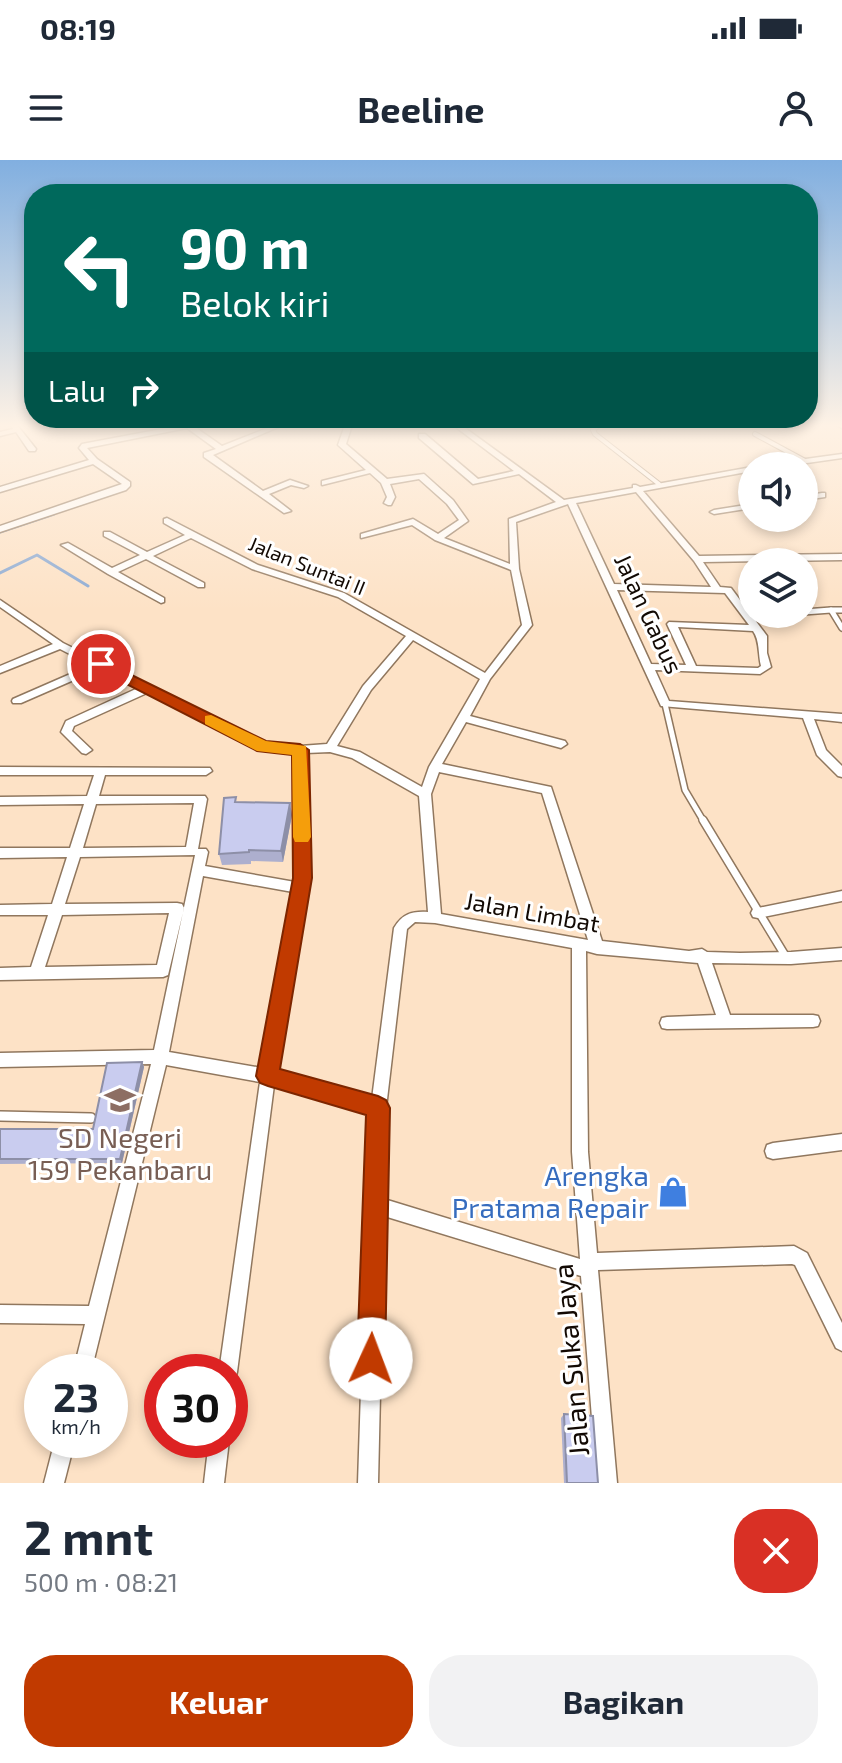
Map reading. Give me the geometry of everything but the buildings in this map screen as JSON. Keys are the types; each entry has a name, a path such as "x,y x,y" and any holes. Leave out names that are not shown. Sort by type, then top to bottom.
{"street":[{"path":"0,529 122,487"},
{"path":"253,487 287,511"},
{"path":"263,494 279,487"},
{"path":"387,487 391,497 388,503"},
{"path":"433,487 464,521 438,538"},
{"path":"543,487 567,502"},
{"path":"435,918 425,794 435,767 486,678 527,625 515,569 512,521 567,502 636,487 697,559 717,589"},
{"path":"818,496 822,495"},
{"name":"Jalan Gabus","path":"567,502 611,587 665,704 842,718"},
{"path":"714,512 738,508"},
{"name":"Jalan Suntai II","path":"167,521 255,567 341,595 486,678"},
{"path":"364,536 410,522 438,538 515,569"},
{"path":"107,534 201,585"},
{"path":"111,572 191,535"},
{"path":"65,545 161,600"},
{"path":"697,559 842,557"},
{"path":"611,587 717,589 732,593 738,603"},
{"path":"2,607 60,645 263,747 300,750 330,748 356,755 425,794"},
{"path":"693,669 672,624 738,627"},
{"path":"648,667 763,671 766,667 762,653 763,640 754,628"},
{"path":"330,748 367,688 411,636"},
{"path":"0,670 60,645"},
{"path":"17,701 101,664"},
{"path":"86,750 66,732 70,724 148,688"},
{"path":"807,715 821,752 842,773"},
{"path":"463,718 561,744"},
{"path":"230,1354 268,1076 301,888 300,750"},
{"path":"435,767 547,790 597,948"},
{"path":"0,771 206,771"},
{"path":"36,974 101,771"},
{"path":"0,801 201,799 191,852 0,853"},
{"path":"86,1354 160,1057 202,852"},
{"path":"198,870 301,888"},
{"path":"758,913 842,896"},
{"path":"0,910 177,908 163,971 0,974"},
{"name":"Jalan Limbat","path":"378,1108 401,928 408,917 435,918 597,948 788,960 842,954"},
{"name":"Jalan Suka Jaya","path":"579,946 580,1152 608,1483"},
{"path":"702,955 725,1021"},
{"path":"667,1023 813,1021"},
{"path":"1,1063 160,1057 268,1076 378,1108 368,1483"},
{"path":"773,1151 842,1142"},
{"path":"375,1205 589,1266 794,1255 801,1259 842,1342"},
{"path":"0,1314 94,1315"},
{"path":"54,1483 60,1458"},
{"path":"214,1483 217,1458"}],"lane":[{"path":"831,610 842,628"},
{"path":"818,611 842,610"},
{"path":"665,704 685,790 788,960"},
{"path":"0,1116 91,1118"}],"waterway":[{"path":"0,532 54,514"},
{"path":"0,573 37,555 88,586"}],"slow traffic":[{"path":"211,720 263,747 300,750 302,837"}],"place":[{"name":"SD Negeri 159 Pekanbaru","path":"120,1100"},
{"name":"Arengka Pratama Repair","path":"673,1192"}],"route":[{"path":"101,664 263,747 300,750 302,878 268,1076 378,1108 371,1359"}]}
